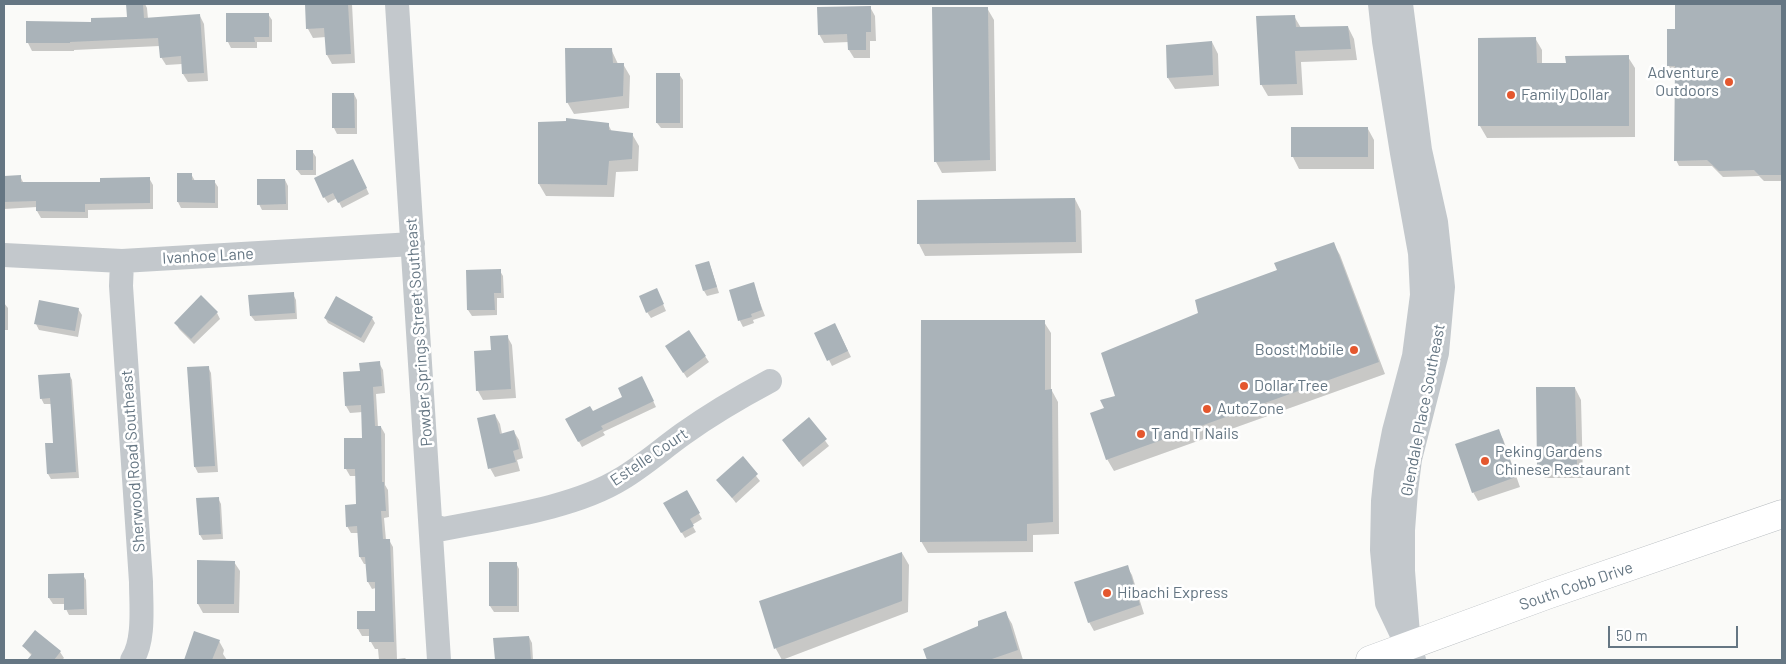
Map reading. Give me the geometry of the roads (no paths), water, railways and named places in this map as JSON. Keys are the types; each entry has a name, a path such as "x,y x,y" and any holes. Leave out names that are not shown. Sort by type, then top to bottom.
{"main road":[{"name":"South Cobb Drive","path":"1370,660 1411,653 1547,595 1782,514"}],"street":[{"name":"Powder Springs Street Southeast","path":"397,4 440,660"},
{"name":"Glendale Place Southeast","path":"1380,4 1384,41 1420,253 1422,295 1418,335 1390,451 1382,501 1383,574 1387,603 1411,653"},
{"name":"Glendale Place Southeast","path":"1400,4 1420,150 1436,222 1443,287 1437,353 1410,459 1404,510 1403,571 1411,653"},
{"name":"Ivanhoe Lane","path":"4,254 122,261 413,244"},
{"name":"Sherwood Road Southeast","path":"122,261 121,286 141,582 141,621 137,653 132,660"},
{"name":"Estelle Court","path":"432,526 444,529 529,512 582,497 621,479 728,404 770,381"}],"place":[{"name":"Adventure Outdoors","path":"1729,82"},
{"name":"Family Dollar","path":"1511,95"},
{"name":"Boost Mobile","path":"1354,350"},
{"name":"Dollar Tree","path":"1244,386"},
{"name":"AutoZone","path":"1207,409"},
{"name":"T and T Nails","path":"1141,434"},
{"name":"Peking Gardens Chinese Restaurant","path":"1485,461"},
{"name":"Hibachi Express","path":"1107,593"}]}
